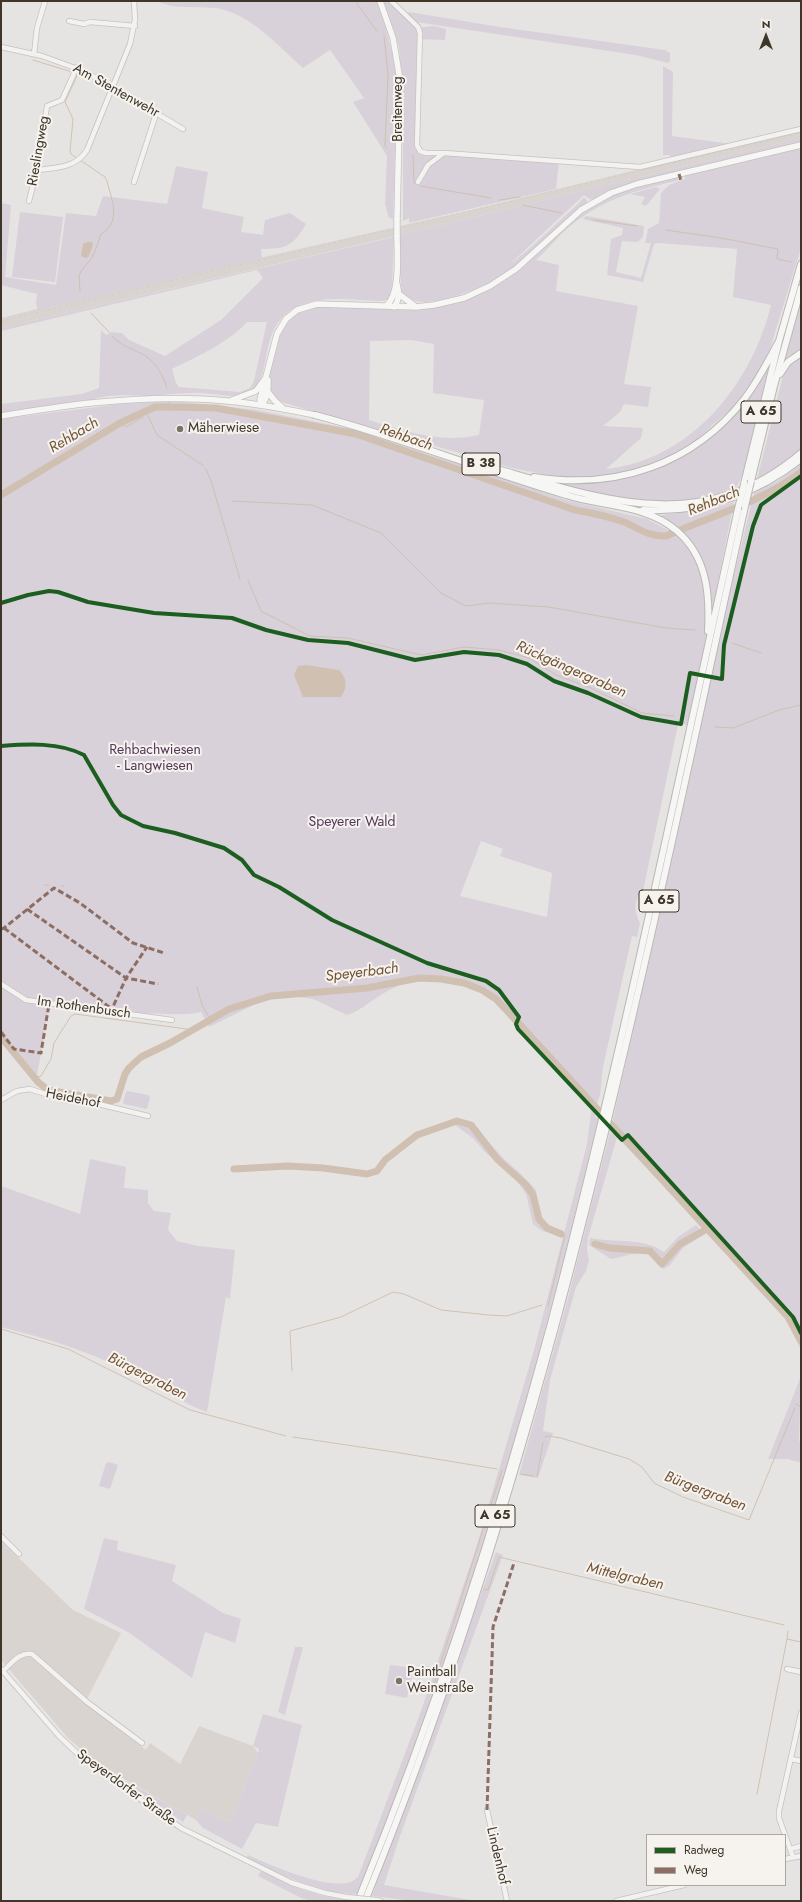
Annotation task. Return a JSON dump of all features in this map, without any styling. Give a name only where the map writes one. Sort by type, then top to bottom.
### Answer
[{"type":"highway","name":"A 65","points":[[358,1901],[419,1744],[483,1556],[550,1326],[602,1121],[738,509],[779,341],[801,264]]},
{"type":"highway","name":"A 65","points":[[365,1901],[421,1759],[487,1564],[556,1328],[610,1116],[745,506],[774,386],[801,288]]},
{"type":"highway","points":[[512,473],[556,480],[595,480],[633,473],[670,459],[707,436],[735,410],[757,380],[779,341]]},
{"type":"highway","points":[[774,386],[788,362],[801,353]]},
{"type":"highway","name":"B 38","points":[[315,415],[385,434],[425,448],[512,473]]},
{"type":"highway","points":[[425,448],[567,496],[649,514],[673,528],[698,558],[707,584],[709,605],[706,652]]},
{"type":"highway","points":[[512,473],[604,499],[636,504],[682,504],[716,498],[746,487],[775,472],[801,453]]},
{"type":"highway","points":[[629,509],[674,510],[723,502],[765,484],[801,459]]},
{"type":"main road","name":"Breitenweg","points":[[380,1],[393,38],[400,80],[396,282]]},
{"type":"main road","points":[[392,304],[416,307],[434,305],[464,298],[504,278],[528,260],[571,217],[612,193],[637,184],[801,145]]},
{"type":"main road","points":[[392,304],[396,282]]},
{"type":"main road","points":[[392,304],[398,302],[399,294],[396,282]]},
{"type":"main road","points":[[399,294],[416,307]]},
{"type":"main road","name":"B 38","points":[[262,405],[260,400],[268,375],[277,334],[283,323],[291,314],[302,307],[317,304],[386,306],[392,304]]},
{"type":"main road","name":"B 38","points":[[262,405],[265,402],[268,392],[268,375]]},
{"type":"main road","name":"B 38","points":[[229,401],[242,398],[256,391],[268,375]]},
{"type":"main road","points":[[268,392],[284,409]]},
{"type":"main road","name":"B 38","points":[[1,416],[76,405],[136,399],[198,399],[229,401],[262,405],[315,415]]},
{"type":"street","points":[[34,54],[38,28],[45,1]]},
{"type":"street","points":[[37,170],[69,165],[80,159],[87,150],[114,87],[130,44],[135,26],[134,1]]},
{"type":"street","points":[[391,1],[418,27],[420,33],[417,145],[420,150],[426,153],[640,167],[801,129]]},
{"type":"street","points":[[69,21],[84,24],[90,22],[135,26]]},
{"type":"street","name":"Am Stentenwehr","points":[[1,47],[34,54],[114,87],[156,114],[183,129]]},
{"type":"street","name":"Rieslingweg","points":[[29,201],[37,170],[47,106],[62,100],[75,71]]},
{"type":"street","points":[[134,182],[156,114]]},
{"type":"street","points":[[418,182],[428,165],[444,153]]},
{"type":"street","name":"Im Rothenbusch","points":[[1,984],[26,1000],[172,1020]]},
{"type":"street","name":"Heidehof","points":[[1,1100],[16,1091],[30,1089],[64,1100],[94,1103],[148,1116]]},
{"type":"street","points":[[1,1536],[19,1554]]},
{"type":"street","points":[[2,1670],[20,1655],[25,1653],[32,1654],[87,1702],[142,1743]]},
{"type":"street","points":[[788,1669],[801,1672]]},
{"type":"street","name":"Speyerdorfer Straße","points":[[2,1670],[59,1736],[81,1757],[190,1833],[292,1883],[314,1890],[346,1897],[381,1901]]},
{"type":"street","points":[[785,1834],[779,1811],[801,1713]]},
{"type":"street","points":[[791,1759],[801,1761]]},
{"type":"street","name":"Lindenhof","points":[[487,1810],[507,1901]]},
{"type":"street","points":[[786,1837],[793,1857]]},
{"type":"street","points":[[791,1849],[801,1846]]},
{"type":"street","points":[[786,1859],[801,1856]]},
{"type":"street","points":[[616,1901],[680,1886]]},
{"type":"shaded area","points":[[801,130],[801,138],[400,235],[1,328],[1,318],[61,303],[471,210]]},
{"type":"shaded area","points":[[92,242],[93,245],[88,257],[85,258],[81,256],[83,244]]},
{"type":"shaded area","points":[[306,665],[339,670],[346,683],[345,690],[341,697],[303,697],[294,675],[298,666]]},
{"type":"shaded area","points":[[1,1541],[73,1610],[121,1633],[85,1703],[146,1750],[150,1743],[180,1764],[199,1726],[253,1746],[258,1753],[230,1823],[200,1809],[196,1820],[98,1764],[68,1738],[1,1660]]},
{"type":"green space","points":[[158,1],[376,1],[382,12],[397,73],[393,219],[389,218],[385,204],[387,156],[353,102],[364,98],[330,50],[303,68],[255,26],[233,13],[214,8],[172,6]]},
{"type":"green space","points":[[383,1],[388,1],[417,28],[434,26],[446,29],[445,40],[417,39],[415,149],[424,154],[452,154],[559,161],[556,189],[409,223],[409,218],[403,221],[403,90],[399,47]]},
{"type":"green space","points":[[409,12],[500,27],[665,50],[670,53],[670,61],[668,63],[636,55],[416,22],[407,14]]},
{"type":"green space","points":[[663,66],[673,72],[672,136],[739,145],[670,162],[670,155],[663,155]]},
{"type":"green space","points":[[801,138],[801,143],[633,183],[591,200],[584,195],[508,266],[530,248],[583,198],[585,198],[588,203],[568,219],[530,255],[510,271],[489,283],[446,299],[432,302],[419,302],[409,299],[402,293],[400,273],[400,235]]},
{"type":"green space","points":[[801,148],[801,248],[770,349],[757,376],[732,408],[696,440],[667,457],[635,469],[603,476],[576,477],[548,475],[512,468],[288,404],[278,400],[272,394],[270,376],[276,345],[288,321],[298,313],[318,306],[415,309],[427,308],[481,291],[497,285],[521,269],[573,219],[596,203],[630,189],[677,176],[678,180],[676,181],[646,188],[620,197],[594,209],[569,227],[536,260],[559,265],[556,291],[638,306],[624,384],[651,387],[648,407],[624,404],[620,412],[603,426],[643,428],[641,438],[606,469],[637,463],[665,451],[691,434],[714,413],[733,389],[749,362],[762,334],[771,305],[733,297],[737,249],[658,243],[654,244],[643,282],[607,275],[611,239],[622,235],[623,228],[583,219],[586,216],[644,226],[643,237],[638,242],[622,241],[616,272],[641,278],[651,243],[645,243],[648,229],[659,223],[661,193],[669,185],[685,179],[684,175]],"holes":[[[411,340],[434,344],[433,393],[484,400],[479,435],[451,438],[437,437],[410,432],[369,420],[370,341]]]},
{"type":"green space","points":[[176,166],[208,172],[202,208],[244,217],[241,232],[263,235],[265,220],[290,213],[306,224],[293,242],[288,245],[277,248],[261,249],[262,258],[38,310],[36,303],[37,294],[1,285],[1,203],[11,205],[5,277],[56,285],[66,213],[96,216],[103,196],[167,204]]},
{"type":"green space","points":[[656,187],[660,189],[646,206],[641,204],[645,197],[630,194]]},
{"type":"green space","points":[[20,212],[63,217],[55,282],[12,277]]},
{"type":"green space","points":[[394,237],[392,286],[388,299],[383,301],[333,299],[314,301],[304,304],[288,313],[277,324],[271,337],[261,378],[256,388],[246,394],[230,396],[203,393],[183,393],[149,396],[106,396],[92,400],[1,414],[1,404],[82,394],[99,388],[101,330],[106,335],[111,332],[122,333],[129,340],[165,356],[221,320],[263,278],[257,270],[1,331],[1,328]],"holes":[[[247,322],[267,322],[254,381],[250,388],[240,392],[179,387],[176,383],[172,369],[221,343]]]},
{"type":"green space","points":[[801,300],[801,351],[789,358],[784,365]]},
{"type":"green space","points":[[801,356],[801,450],[757,479],[784,372],[790,363]]},
{"type":"green space","points":[[769,365],[744,472],[735,490],[701,498],[666,502],[648,502],[596,495],[546,480],[601,482],[686,453],[718,432],[731,419],[746,401]]},
{"type":"green space","points":[[176,401],[257,410],[357,430],[566,500],[647,519],[668,530],[670,529],[682,541],[696,559],[705,590],[710,590],[708,578],[699,558],[686,542],[661,518],[662,515],[714,508],[734,502],[716,591],[729,595],[754,493],[779,480],[801,464],[801,1350],[786,1319],[705,1229],[617,1137],[588,1238],[587,1249],[589,1260],[586,1271],[576,1287],[550,1380],[543,1431],[553,1433],[538,1478],[519,1475],[567,1302],[611,1128],[610,1132],[613,1134],[615,1123],[613,1119],[701,728],[665,720],[650,718],[649,721],[678,725],[643,891],[637,898],[636,902],[636,910],[640,923],[637,937],[632,936],[603,1067],[600,1095],[597,1105],[497,996],[471,983],[439,976],[420,977],[411,980],[389,990],[360,1009],[347,1015],[313,999],[276,994],[209,1027],[201,1012],[187,1014],[144,1014],[53,1003],[48,1012],[37,1076],[1,1031],[1,419],[121,404]],"holes":[[[481,841],[503,849],[500,856],[552,873],[547,917],[460,896]]]},
{"type":"green space","points":[[128,1091],[148,1095],[150,1098],[147,1109],[124,1104],[123,1102],[126,1092]]},
{"type":"green space","points":[[593,1102],[598,1107],[595,1116],[597,1118],[599,1116],[561,1269],[520,1421],[474,1572],[449,1647],[391,1808],[357,1894],[328,1891],[300,1882],[246,1858],[248,1855],[270,1865],[313,1880],[327,1883],[340,1884],[351,1882],[358,1877],[421,1711],[476,1548],[534,1350],[587,1144],[591,1113],[590,1107]]},
{"type":"green space","points":[[457,1119],[472,1124],[504,1159],[536,1190],[540,1216],[548,1225],[564,1231],[562,1236],[542,1231],[533,1224],[526,1194],[517,1181],[484,1151],[473,1138],[456,1126]]},
{"type":"green space","points":[[90,1159],[126,1167],[124,1188],[148,1190],[148,1203],[154,1211],[171,1213],[168,1230],[177,1241],[198,1246],[235,1250],[230,1299],[226,1297],[207,1412],[119,1367],[93,1356],[54,1342],[1,1327],[1,1186],[80,1214]]},
{"type":"green space","points":[[696,1225],[705,1234],[683,1248],[670,1265],[664,1269],[647,1254],[633,1254],[611,1259],[589,1245],[590,1238],[628,1241],[647,1244],[664,1252],[678,1237]]},
{"type":"green space","points":[[801,1376],[799,1441],[801,1441],[801,1463],[788,1459],[768,1459]]},
{"type":"green space","points":[[109,1462],[118,1465],[110,1489],[99,1486],[106,1463]]},
{"type":"green space","points":[[104,1538],[118,1541],[117,1550],[176,1565],[172,1581],[223,1613],[241,1619],[235,1643],[205,1632],[192,1678],[128,1632],[84,1609]]},
{"type":"green space","points":[[496,1552],[503,1555],[400,1836],[384,1885],[476,1901],[414,1901],[372,1896]]},
{"type":"green space","points":[[295,1647],[303,1647],[285,1715],[278,1712]]},
{"type":"green space","name":"Paintball Weinstraße","points":[[390,1665],[414,1668],[407,1698],[385,1694]]},
{"type":"green space","points":[[263,1714],[302,1725],[278,1827],[256,1823],[242,1849],[203,1828],[196,1820],[200,1809],[230,1823],[258,1753],[259,1749],[253,1746]]},
{"type":"green space","points":[[110,1772],[187,1815],[183,1822]]},
{"type":"green space","points":[[261,1871],[316,1894],[352,1901],[312,1901],[301,1898],[258,1876]]},
{"type":"waterway","points":[[355,1],[377,31]]},
{"type":"waterway","points":[[384,36],[388,75],[385,146],[387,148]]},
{"type":"waterway","points":[[33,60],[72,72]]},
{"type":"waterway","points":[[75,74],[77,76],[65,102],[73,119],[70,151],[71,154],[77,158]]},
{"type":"waterway","points":[[413,155],[414,183]]},
{"type":"waterway","points":[[80,160],[105,177],[114,214],[111,225],[101,234],[93,256],[79,275],[80,291]]},
{"type":"waterway","points":[[420,186],[491,198]]},
{"type":"waterway","points":[[499,200],[520,197]]},
{"type":"waterway","points":[[522,205],[562,213]]},
{"type":"waterway","points":[[593,220],[637,226]]},
{"type":"waterway","points":[[666,230],[721,238],[778,249],[777,259],[791,262]]},
{"type":"waterway","points":[[91,313],[109,332]]},
{"type":"waterway","points":[[112,336],[123,345],[151,360],[161,373],[167,388]]},
{"type":"waterway","name":"Rehbach","points":[[169,402],[169,407]]},
{"type":"waterway","name":"Rehbach","points":[[1,495],[120,423],[155,407],[216,408],[356,434],[575,510],[612,518],[649,534],[660,536],[666,536],[736,508],[770,492],[801,472]]},
{"type":"waterway","name":"Rückgängergraben","points":[[147,414],[157,435],[204,466]]},
{"type":"waterway","name":"Rückgängergraben","points":[[120,423],[126,427],[143,417]]},
{"type":"waterway","name":"Rückgängergraben","points":[[206,469],[211,481],[240,579]]},
{"type":"waterway","points":[[232,501],[312,505],[381,533],[441,593],[466,606],[489,603],[549,607],[666,628],[695,630]]},
{"type":"waterway","name":"Rückgängergraben","points":[[248,580],[261,611],[310,636],[348,638],[421,655],[464,647],[499,650],[529,658],[556,675],[591,688],[642,713],[674,716]]},
{"type":"waterway","points":[[732,643],[761,653]]},
{"type":"waterway","name":"Rückgängergraben","points":[[715,727],[733,728],[779,710],[801,705]]},
{"type":"waterway","points":[[44,885],[49,885]]},
{"type":"waterway","name":"Speyerbach","points":[[1,1037],[38,1082],[48,1090],[111,1101],[117,1099],[125,1074],[141,1057],[170,1043],[229,1009],[271,996],[367,988],[419,978],[441,979],[464,983],[482,990],[496,999],[788,1317],[801,1341]]},
{"type":"waterway","points":[[197,987],[202,1005],[210,1019]]},
{"type":"waterway","points":[[35,1078],[41,1076],[51,1059],[54,1043],[71,1016],[75,1014],[194,1030]]},
{"type":"waterway","points":[[234,1169],[288,1166],[323,1168],[367,1174],[377,1171],[385,1160],[417,1135],[457,1121],[471,1125],[498,1160],[526,1185],[533,1195],[539,1219],[547,1228],[561,1234]]},
{"type":"waterway","points":[[595,1244],[609,1248],[650,1251],[662,1264],[680,1244],[707,1229]]},
{"type":"waterway","points":[[548,1306],[565,1235]]},
{"type":"waterway","points":[[292,1371],[290,1331],[341,1317],[393,1292],[404,1294],[441,1310],[489,1315],[507,1316],[542,1305]]},
{"type":"waterway","name":"Bürgergraben","points":[[1,1329],[68,1349],[190,1410],[286,1436]]},
{"type":"waterway","name":"Bürgergraben","points":[[796,1404],[801,1407]]},
{"type":"waterway","name":"Bürgergraben","points":[[545,1437],[561,1438],[629,1459],[642,1467],[654,1483],[683,1497],[749,1520],[795,1408]]},
{"type":"waterway","name":"Bürgergraben","points":[[293,1437],[497,1469]]},
{"type":"waterway","name":"Bürgergraben","points":[[537,1477],[543,1442]]},
{"type":"waterway","points":[[434,1684],[502,1470]]},
{"type":"waterway","name":"Bürgergraben","points":[[521,1474],[533,1476]]},
{"type":"waterway","name":"Mittelgraben","points":[[484,1589],[488,1590],[499,1557],[784,1625]]},
{"type":"waterway","name":"Mittelgraben","points":[[788,1631],[787,1639],[801,1642]]},
{"type":"waterway","points":[[757,1794],[787,1639]]},
{"type":"waterway","points":[[427,1667],[434,1668]]},
{"type":"railway","points":[[1,321],[801,133]]},
{"type":"marked path","points":[[679,174],[681,181]]},
{"type":"marked path","points":[[1,929],[54,888],[80,903],[133,943],[164,953]]},
{"type":"marked path","points":[[27,909],[126,978],[158,984]]},
{"type":"marked path","points":[[4,928],[112,1009]]},
{"type":"marked path","points":[[98,1010],[112,1009],[126,978],[147,947]]},
{"type":"marked path","points":[[1,1032],[14,1049],[41,1053],[48,1010],[51,1004]]},
{"type":"marked path","points":[[487,1810],[493,1627],[514,1563]]},
{"type":"cycle path","points":[[1,603],[28,595],[49,591],[58,592],[88,602],[154,613],[232,618],[266,630],[308,640],[348,643],[415,660],[464,652],[499,655],[527,664],[554,681],[588,693],[641,717],[681,724],[690,673],[722,679],[724,645],[753,526],[761,505],[801,476]]},
{"type":"cycle path","points":[[1,746],[54,746],[84,755],[113,805],[121,815],[143,826],[175,833],[224,848],[242,860],[254,875],[279,887],[332,920],[427,963],[486,981],[499,990],[519,1017],[516,1024],[518,1029],[622,1140],[628,1135],[793,1317],[801,1333]]},
{"type":"place","name":"Mäherwiese","points":[[180,429]]},
{"type":"place","name":"Paintball Weinstraße","points":[[399,1681]]},
{"type":"park label","name":"Rehbachwiesen - Langwiesen","points":[[155,760]]},
{"type":"park label","name":"Speyerer Wald","points":[[352,823]]}]
